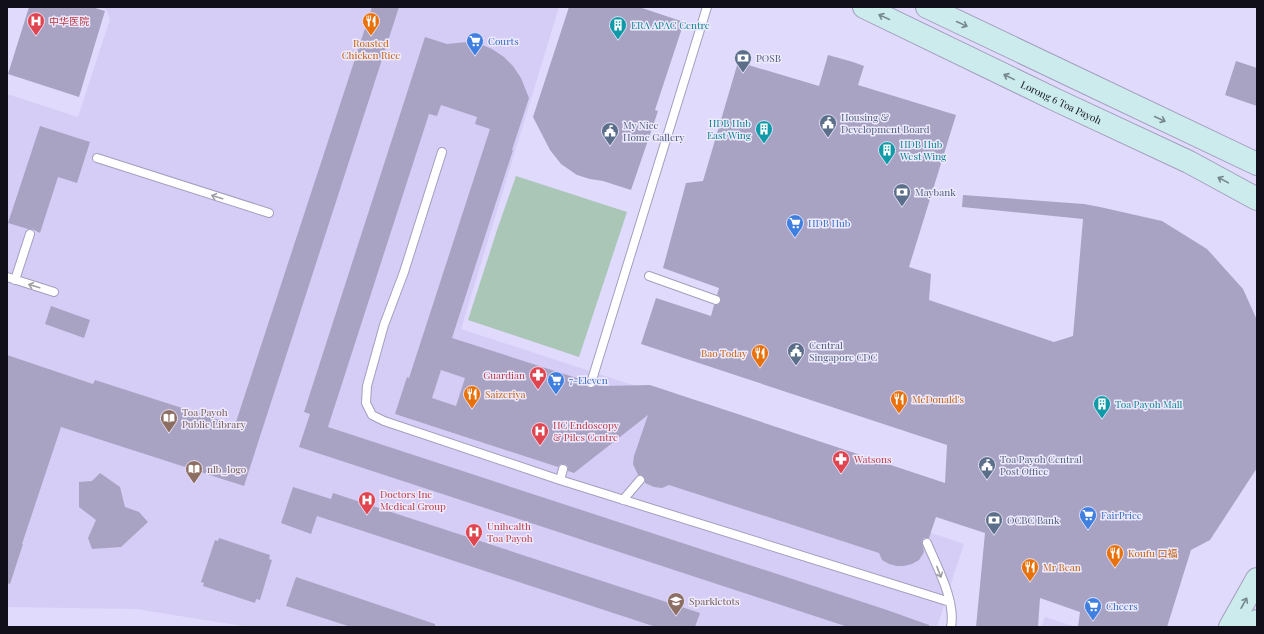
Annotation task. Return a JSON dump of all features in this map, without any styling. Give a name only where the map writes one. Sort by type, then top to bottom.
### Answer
[{"type":"main road","name":"Lorong 6 Toa Payoh","points":[[864,7],[1056,100],[1189,162],[1257,199]]},
{"type":"main road","points":[[927,7],[1257,164]]},
{"type":"main road","points":[[1230,627],[1257,579]]},
{"type":"main road","points":[[1253,627],[1257,621]]},
{"type":"lane","points":[[591,383],[708,7]]},
{"type":"lane","points":[[442,152],[404,272],[384,325],[367,386],[366,403],[372,415],[384,422],[560,480],[950,602]]},
{"type":"lane","points":[[97,158],[269,213]]},
{"type":"lane","points":[[30,234],[11,278],[54,292]]},
{"type":"lane","points":[[649,276],[716,300]]},
{"type":"lane","points":[[560,480],[563,469]]},
{"type":"lane","points":[[624,500],[640,480]]},
{"type":"lane","points":[[928,543],[950,602],[953,613],[951,627]]},
{"type":"shaded area","points":[[99,7],[559,7],[461,329],[941,486],[926,531],[964,544],[937,627],[249,627],[136,609],[7,607],[7,94],[78,117],[110,19],[106,9]]},
{"type":"shaded area","points":[[1045,617],[1076,627],[1041,627]]},
{"type":"green space","points":[[516,176],[627,212],[579,357],[468,320]]},
{"type":"building","points":[[29,7],[92,7],[105,11],[79,97],[8,74]]},
{"type":"building","points":[[372,7],[399,7],[244,486],[61,427],[10,584],[7,583],[7,355],[93,384],[95,380],[235,425]]},
{"type":"building","points":[[569,7],[639,7],[684,22],[655,110],[658,111],[631,190],[577,175],[561,164],[550,150],[533,117]]},
{"type":"building","points":[[425,37],[447,44],[467,42],[480,44],[492,49],[504,57],[513,66],[521,78],[529,98],[452,338],[586,381],[587,386],[590,388],[596,385],[650,385],[945,483],[947,445],[641,344],[656,298],[711,316],[714,305],[719,304],[721,301],[720,297],[717,295],[719,288],[663,268],[686,183],[703,181],[738,62],[819,86],[828,55],[864,66],[858,85],[956,115],[909,267],[931,274],[929,300],[1054,342],[1073,336],[1083,219],[962,207],[963,195],[1084,204],[1162,221],[1207,249],[1243,289],[1257,320],[1257,468],[1210,540],[1191,550],[1167,627],[1078,627],[1080,612],[1040,598],[1038,627],[976,627],[985,533],[936,517],[929,538],[924,538],[922,542],[924,551],[919,560],[912,564],[897,566],[882,560],[879,553],[669,485],[662,488],[654,487],[645,483],[645,479],[643,476],[638,475],[633,464],[634,456],[648,415],[574,473],[568,471],[568,467],[565,464],[561,464],[558,467],[395,414],[407,377],[409,378],[490,129],[475,124],[477,117],[441,105],[437,116],[429,114],[328,427],[887,610],[929,625],[929,627],[848,627],[299,447],[310,414],[304,412]],"holes":[[[441,370],[465,378],[456,406],[432,398]]]},
{"type":"building","points":[[1236,61],[1257,68],[1257,106],[1225,95]]},
{"type":"building","points":[[40,126],[90,142],[77,183],[58,177],[40,233],[32,229],[8,223]]},
{"type":"building","points":[[51,306],[90,320],[84,338],[45,324]]},
{"type":"building","points":[[100,473],[120,487],[125,507],[139,512],[148,522],[121,547],[92,549],[88,538],[96,520],[79,507],[79,482],[92,481]]},
{"type":"building","points":[[293,487],[331,499],[333,493],[700,613],[695,627],[656,627],[317,516],[311,534],[281,523]]},
{"type":"building","points":[[219,538],[270,555],[269,559],[272,560],[260,600],[256,599],[255,603],[203,586],[204,583],[201,582],[215,540],[218,541]]},
{"type":"building","points":[[296,577],[435,624],[435,627],[351,627],[286,606]]},
{"type":"place","name":"中华医院","points":[[36,36]]},
{"type":"place","name":"Roasted Chicken Rice","points":[[371,36]]},
{"type":"place","name":"ERA APAC Centre","points":[[618,40]]},
{"type":"place","name":"Courts","points":[[475,56]]},
{"type":"place","name":"POSB","points":[[743,73]]},
{"type":"place","name":"Housing & Development Board","points":[[828,138]]},
{"type":"place","name":"HDB Hub East Wing","points":[[764,144]]},
{"type":"place","name":"My Nice Home Gallery","points":[[610,146]]},
{"type":"place","name":"HDB Hub West Wing","points":[[887,165]]},
{"type":"place","name":"Maybank","points":[[902,207]]},
{"type":"place","name":"HDB Hub","points":[[795,238]]},
{"type":"place","name":"Central Singapore CDC","points":[[796,366]]},
{"type":"place","name":"Bao Today","points":[[760,368]]},
{"type":"place","name":"Guardian","points":[[538,390]]},
{"type":"place","name":"7-Eleven","points":[[556,395]]},
{"type":"place","name":"Saizeriya","points":[[472,409]]},
{"type":"place","name":"McDonald's","points":[[899,414]]},
{"type":"place","name":"Toa Payoh Mall","points":[[1102,419]]},
{"type":"place","name":"Toa Payoh Public Library","points":[[169,433]]},
{"type":"place","name":"HC Endoscopy & Piles Centre","points":[[540,446]]},
{"type":"place","name":"Watsons","points":[[841,474]]},
{"type":"place","name":"Toa Payoh Central Post Office","points":[[987,480]]},
{"type":"place","name":"nlb_logo","points":[[194,484]]},
{"type":"place","name":"Doctors Inc Medical Group","points":[[367,515]]},
{"type":"place","name":"FairPrice","points":[[1088,530]]},
{"type":"place","name":"OCBC Bank","points":[[994,535]]},
{"type":"place","name":"Unihealth Toa Payoh","points":[[474,547]]},
{"type":"place","name":"Koufu 口福","points":[[1115,568]]},
{"type":"place","name":"Mr Bean","points":[[1030,582]]},
{"type":"place","name":"Sparkletots","points":[[676,616]]},
{"type":"place","name":"Cheers","points":[[1093,621]]}]
